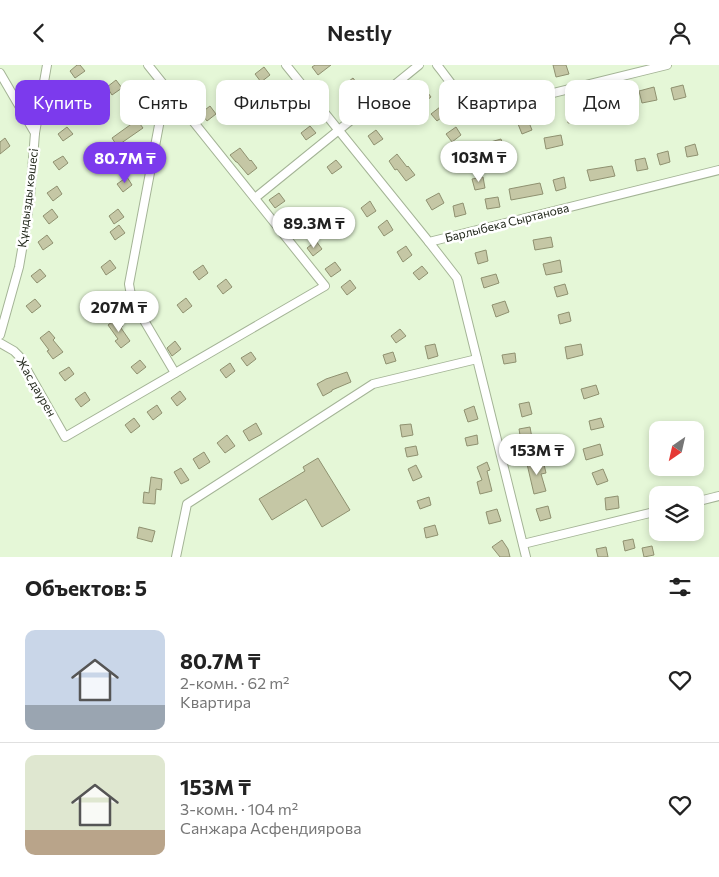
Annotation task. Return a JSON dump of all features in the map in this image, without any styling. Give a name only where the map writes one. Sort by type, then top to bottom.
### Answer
[{"type":"street","points":[[35,133],[47,65]]},
{"type":"street","points":[[148,65],[160,80]]},
{"type":"street","name":"Барлыбека Сыртанова","points":[[286,65],[429,242],[719,170]]},
{"type":"street","points":[[255,198],[420,65]]},
{"type":"street","points":[[437,65],[473,106],[480,109],[488,109],[666,65]]},
{"type":"street","name":"Құндызды көшесі","points":[[0,73],[35,133],[30,197],[19,267],[0,330]]},
{"type":"street","points":[[159,125],[129,284],[135,305],[175,373],[325,286],[196,125]]},
{"type":"street","points":[[429,242],[457,278],[526,557]]},
{"type":"street","name":"Жас даурен","points":[[0,343],[19,356],[65,437],[175,373]]},
{"type":"street","points":[[176,557],[187,504],[373,384],[477,359]]},
{"type":"street","points":[[704,500],[719,496]]},
{"type":"street","points":[[523,544],[649,513]]},
{"type":"building","points":[[77,65],[80,65],[85,71],[75,78],[70,71]]},
{"type":"building","points":[[315,65],[331,65],[318,75],[312,67]]},
{"type":"building","points":[[553,65],[566,65],[569,74],[556,77]]},
{"type":"building","points":[[264,67],[270,75],[264,80],[260,80],[255,74]]},
{"type":"building","points":[[116,80],[120,85],[120,89],[112,95],[110,85]]},
{"type":"building","points":[[683,85],[686,97],[674,100],[671,88]]},
{"type":"building","points":[[654,87],[657,100],[642,103],[639,91]]},
{"type":"building","points":[[210,106],[216,114],[207,121],[206,120],[206,109]]},
{"type":"building","points":[[439,108],[439,119],[437,121],[431,114]]},
{"type":"building","points":[[130,125],[141,125],[143,128],[117,146],[112,138]]},
{"type":"building","points":[[518,125],[530,125],[532,130],[522,134]]},
{"type":"building","points":[[310,126],[316,133],[306,140],[301,133]]},
{"type":"building","points":[[67,127],[73,134],[63,141],[58,134]]},
{"type":"building","points":[[456,127],[461,135],[452,142],[446,134]]},
{"type":"building","points":[[376,130],[383,139],[374,145],[368,136]]},
{"type":"building","points":[[561,135],[563,145],[546,149],[544,138]]},
{"type":"building","points":[[5,138],[10,146],[0,154],[0,142]]},
{"type":"building","points":[[501,139],[505,152],[492,157],[487,143]]},
{"type":"building","points":[[695,144],[698,155],[687,157],[685,147]]},
{"type":"building","points":[[240,148],[257,168],[248,175],[230,155]]},
{"type":"building","points":[[668,151],[670,162],[660,165],[657,154]]},
{"type":"building","points":[[397,154],[415,175],[406,181],[389,161]]},
{"type":"building","points":[[63,156],[68,163],[59,170],[53,162]]},
{"type":"building","points":[[645,158],[648,169],[637,171],[635,160]]},
{"type":"building","points":[[336,160],[342,167],[332,174],[327,167]]},
{"type":"building","points":[[612,166],[615,176],[590,181],[587,170]]},
{"type":"building","points":[[127,177],[132,185],[123,192],[117,184]]},
{"type":"building","points":[[483,177],[485,188],[475,190],[472,179]]},
{"type":"building","points":[[564,177],[566,188],[556,191],[553,180]]},
{"type":"building","points":[[540,183],[543,194],[511,200],[509,189]]},
{"type":"building","points":[[57,186],[62,194],[53,201],[47,193]]},
{"type":"building","points":[[279,193],[285,201],[275,208],[269,200]]},
{"type":"building","points":[[439,193],[444,203],[432,210],[426,200]]},
{"type":"building","points":[[498,197],[500,207],[487,209],[485,199]]},
{"type":"building","points":[[370,201],[376,211],[367,217],[361,208]]},
{"type":"building","points":[[463,203],[466,214],[455,217],[453,206]]},
{"type":"building","points":[[52,209],[58,217],[49,224],[43,216]]},
{"type":"building","points":[[118,209],[124,217],[114,224],[109,216]]},
{"type":"building","points":[[297,219],[303,226],[294,233],[288,226]]},
{"type":"building","points":[[387,220],[393,230],[384,236],[378,227]]},
{"type":"building","points":[[119,225],[125,233],[115,240],[110,232]]},
{"type":"building","points":[[47,235],[53,243],[43,250],[38,242]]},
{"type":"building","points":[[551,237],[553,247],[535,250],[533,240]]},
{"type":"building","points":[[316,241],[322,249],[313,256],[307,248]]},
{"type":"building","points":[[406,246],[412,255],[403,262],[397,252]]},
{"type":"building","points":[[486,250],[488,261],[478,264],[475,253]]},
{"type":"building","points":[[110,260],[116,268],[106,275],[101,267]]},
{"type":"building","points":[[560,260],[562,272],[546,275],[543,264]]},
{"type":"building","points":[[335,262],[341,270],[331,277],[325,269]]},
{"type":"building","points":[[203,265],[208,273],[199,280],[193,272]]},
{"type":"building","points":[[422,266],[428,273],[419,280],[413,273]]},
{"type":"building","points":[[40,269],[46,276],[37,283],[31,276]]},
{"type":"building","points":[[496,274],[499,283],[484,288],[481,278]]},
{"type":"building","points":[[226,279],[232,287],[223,294],[217,286]]},
{"type":"building","points":[[350,280],[356,288],[347,295],[341,287]]},
{"type":"building","points":[[565,284],[568,294],[557,297],[554,287]]},
{"type":"building","points":[[186,298],[192,306],[183,313],[177,305]]},
{"type":"building","points":[[35,299],[41,306],[32,313],[26,306]]},
{"type":"building","points":[[505,301],[509,312],[496,317],[492,305]]},
{"type":"building","points":[[95,304],[101,312],[91,319],[85,311]]},
{"type":"building","points":[[569,312],[571,321],[560,324],[558,315]]},
{"type":"building","points":[[117,318],[130,341],[121,348],[115,341],[118,339],[108,325]]},
{"type":"building","points":[[400,329],[406,336],[396,343],[391,336]]},
{"type":"building","points":[[49,331],[55,338],[53,340],[63,352],[53,359],[40,338]]},
{"type":"building","points":[[175,341],[181,349],[172,356],[167,348]]},
{"type":"building","points":[[435,344],[438,356],[428,359],[425,346]]},
{"type":"building","points":[[581,344],[583,355],[567,359],[565,347]]},
{"type":"building","points":[[251,352],[256,359],[247,366],[241,358]]},
{"type":"building","points":[[393,352],[396,361],[386,364],[383,355]]},
{"type":"building","points":[[515,353],[516,362],[504,364],[502,355]]},
{"type":"building","points":[[140,360],[146,367],[137,374],[131,367]]},
{"type":"building","points":[[230,363],[235,371],[226,378],[220,370]]},
{"type":"building","points":[[69,367],[74,374],[65,381],[59,373]]},
{"type":"building","points":[[347,372],[351,382],[323,396],[317,384]]},
{"type":"building","points":[[596,385],[599,394],[584,399],[581,389]]},
{"type":"building","points":[[180,391],[186,399],[177,406],[171,398]]},
{"type":"building","points":[[85,392],[90,400],[81,407],[75,399]]},
{"type":"building","points":[[529,402],[532,414],[522,417],[519,404]]},
{"type":"building","points":[[157,405],[162,413],[153,420],[147,412]]},
{"type":"building","points":[[474,406],[478,419],[468,422],[464,410]]},
{"type":"building","points":[[134,418],[140,426],[131,433],[125,425]]},
{"type":"building","points":[[601,418],[604,427],[591,430],[589,421]]},
{"type":"building","points":[[256,423],[262,434],[249,441],[243,431]]},
{"type":"building","points":[[411,424],[413,435],[402,437],[400,425]]},
{"type":"building","points":[[530,427],[532,438],[521,441],[519,429]]},
{"type":"building","points":[[227,435],[235,446],[225,453],[217,443]]},
{"type":"building","points":[[477,435],[478,444],[467,446],[465,438]]},
{"type":"building","points":[[600,444],[603,455],[586,460],[583,449]]},
{"type":"building","points":[[416,446],[418,455],[407,457],[405,448]]},
{"type":"building","points":[[204,452],[210,462],[199,469],[193,459]]},
{"type":"building","points":[[318,458],[350,510],[322,527],[306,499],[272,520],[259,499],[305,471],[303,467]]},
{"type":"building","points":[[543,460],[546,473],[541,474],[546,491],[534,494],[527,464]]},
{"type":"building","points":[[487,462],[490,470],[487,471],[492,491],[480,494],[477,482],[482,480],[477,467]]},
{"type":"building","points":[[416,465],[422,477],[413,481],[408,469]]},
{"type":"building","points":[[181,468],[189,480],[181,484],[174,472]]},
{"type":"building","points":[[603,469],[608,481],[597,485],[592,473]]},
{"type":"building","points":[[151,477],[162,479],[161,490],[156,489],[155,504],[143,503],[144,492],[149,493]]},
{"type":"building","points":[[618,496],[619,508],[606,510],[605,498]]},
{"type":"building","points":[[429,497],[431,505],[420,509],[417,501]]},
{"type":"building","points":[[548,506],[551,518],[540,521],[536,509]]},
{"type":"building","points":[[497,509],[501,521],[489,524],[486,512]]},
{"type":"building","points":[[435,525],[438,535],[426,538],[424,528]]},
{"type":"building","points":[[139,527],[155,531],[152,542],[137,538]]},
{"type":"building","points":[[633,539],[635,548],[625,551],[623,541]]},
{"type":"building","points":[[502,540],[508,549],[510,557],[500,557],[492,547]]},
{"type":"building","points":[[652,546],[654,555],[644,557],[642,548]]},
{"type":"building","points":[[606,547],[608,557],[598,557],[596,549]]}]
